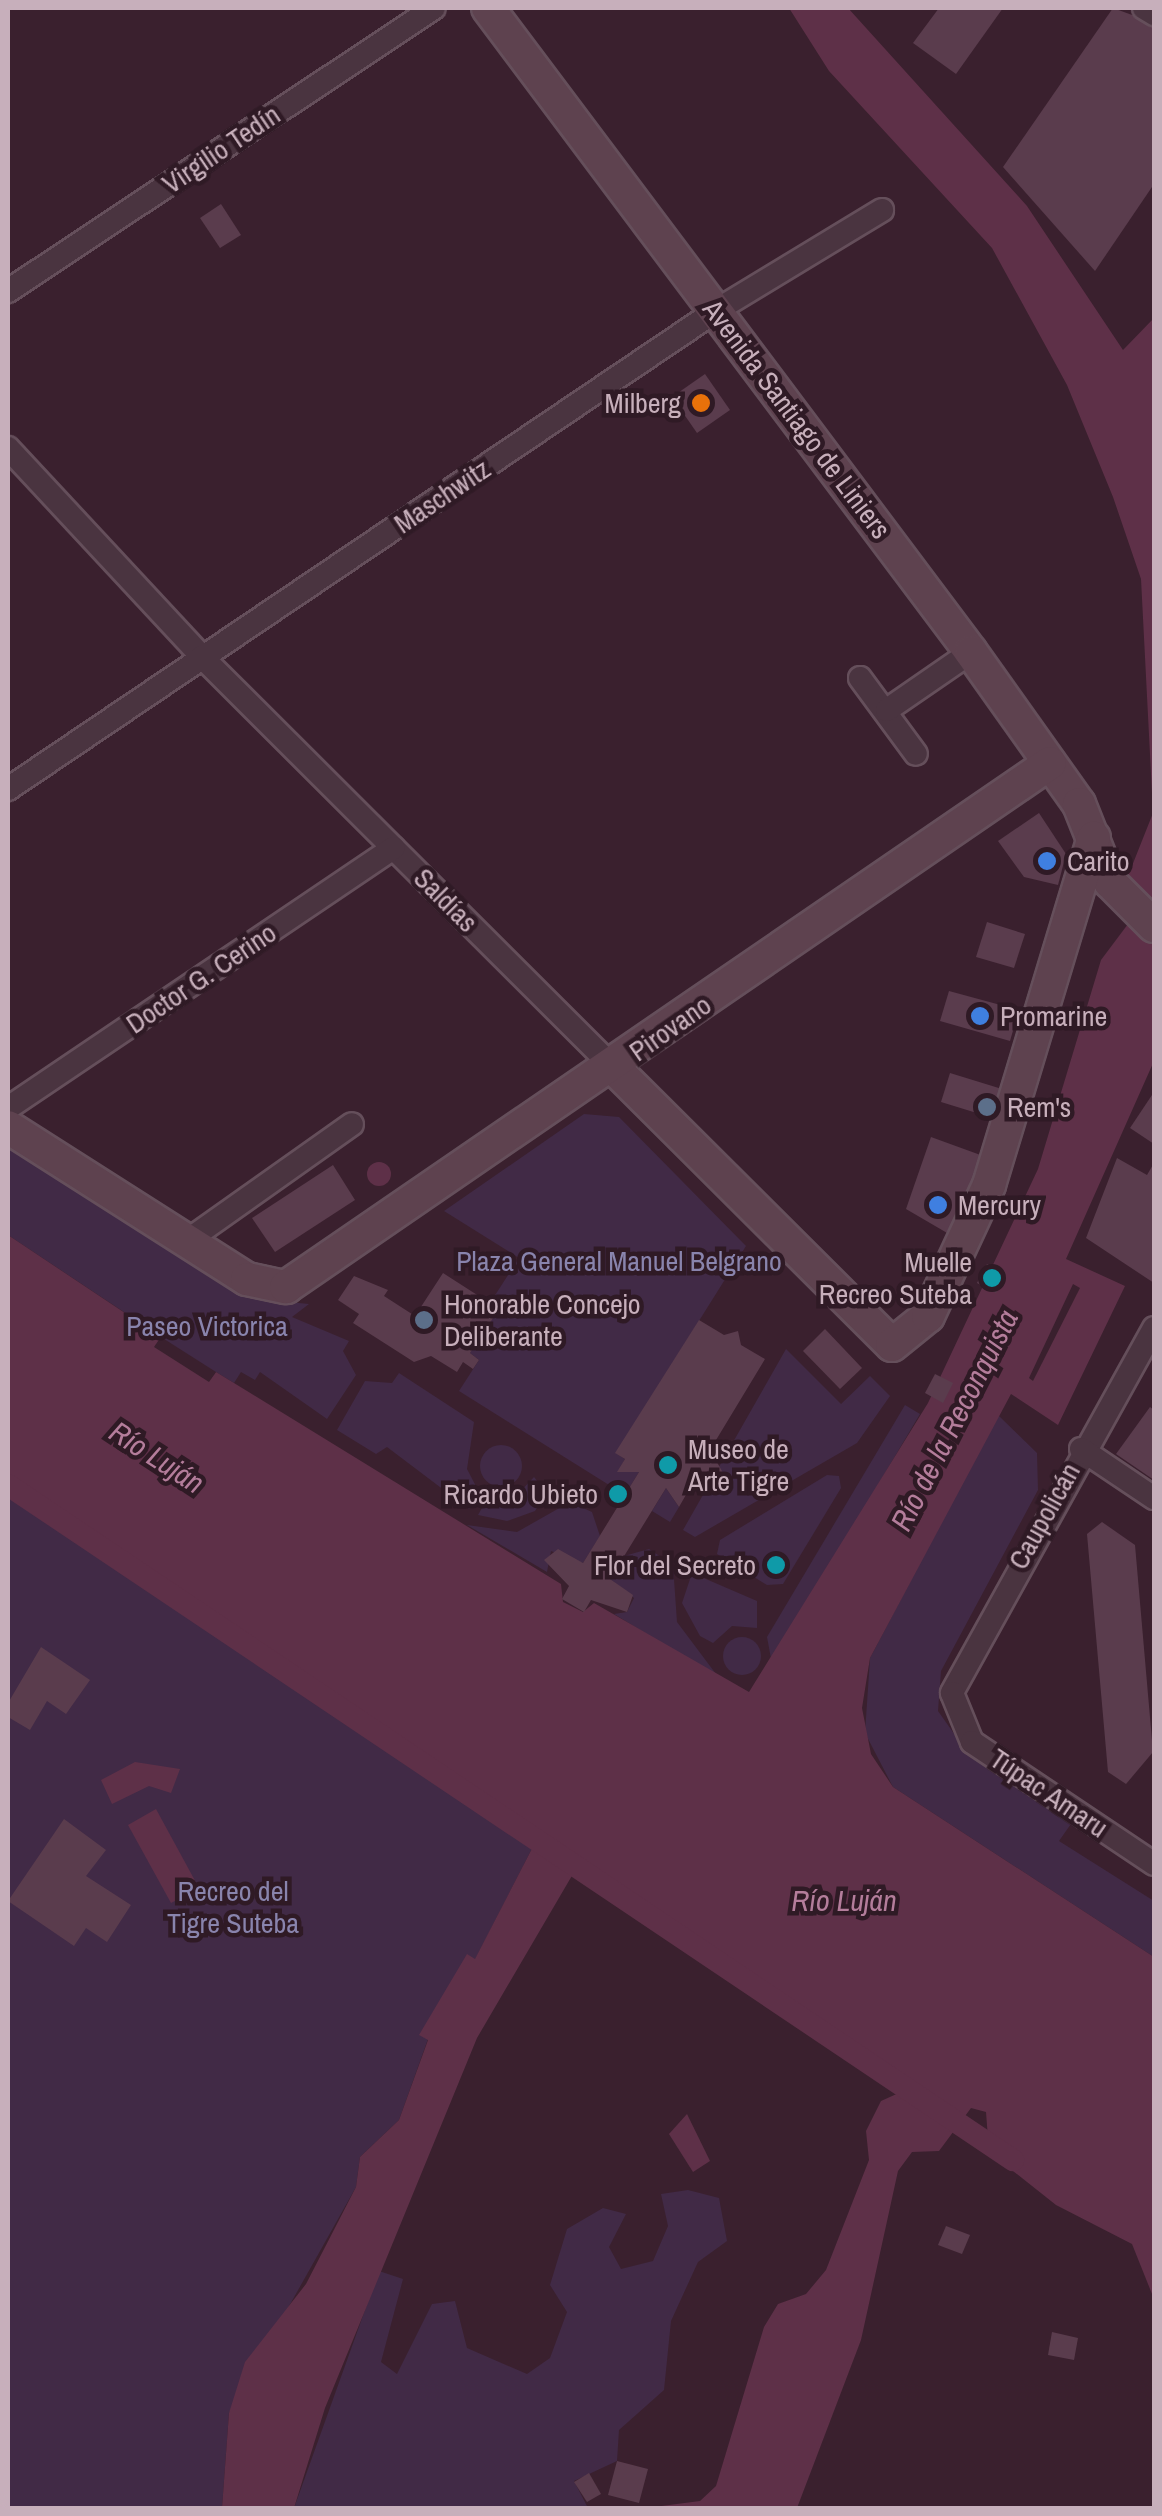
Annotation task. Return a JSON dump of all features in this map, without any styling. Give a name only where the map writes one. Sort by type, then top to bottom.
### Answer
[{"type":"street","name":"Virgilio Tedín","points":[[8,291],[434,8]]},
{"type":"street","name":"Avenida Santiago de Liniers","points":[[488,8],[717,310],[1050,763],[1143,917]]},
{"type":"street","points":[[1144,8],[1154,14]]},
{"type":"street","name":"Maschwitz","points":[[8,789],[717,310],[882,210]]},
{"type":"street","name":"Saldías","points":[[8,448],[202,658],[892,1345],[928,1316],[989,1185],[1064,942]]},
{"type":"street","points":[[887,710],[970,652]]},
{"type":"street","points":[[860,678],[916,754]]},
{"type":"street","name":"Pirovano","points":[[188,1241],[246,1280],[286,1286],[614,1068],[1050,763]]},
{"type":"street","points":[[1064,942],[1094,838]]},
{"type":"street","name":"Doctor G. Cerino","points":[[8,1108],[394,848]]},
{"type":"street","points":[[1064,942],[1094,916],[1143,917]]},
{"type":"street","points":[[8,1127],[188,1241],[352,1124]]},
{"type":"street","name":"Caupolicán","points":[[953,1712],[954,1678],[1154,1328]]},
{"type":"street","points":[[1082,1449],[1154,1498]]},
{"type":"street","name":"Túpac Amaru","points":[[953,1712],[972,1742],[1154,1864]]},
{"type":"green space","name":"Plaza General Manuel Belgrano","points":[[584,1114],[619,1117],[746,1246],[616,1453],[625,1459],[618,1472],[639,1472],[625,1495],[459,1391],[479,1360],[470,1353],[490,1303],[519,1258],[444,1211]]},
{"type":"green space","name":"Paseo Victorica","points":[[8,1141],[248,1298],[309,1304],[292,1317],[349,1341],[343,1351],[356,1375],[327,1419],[260,1372],[255,1380],[241,1372],[234,1383],[216,1372],[209,1382],[154,1347],[160,1336],[8,1235]]},
{"type":"green space","points":[[786,1349],[841,1404],[870,1376],[890,1396],[857,1443],[695,1537],[683,1530]]},
{"type":"green space","points":[[399,1373],[474,1422],[467,1469],[479,1492],[469,1509],[387,1447],[376,1454],[337,1430],[365,1381],[392,1383]]},
{"type":"green space","points":[[905,1405],[920,1414],[772,1664],[767,1637]]},
{"type":"green space","points":[[998,1415],[1037,1453],[1038,1490],[941,1671],[938,1711],[967,1752],[1073,1821],[1059,1841],[1154,1901],[1154,1957],[893,1787],[865,1733],[870,1658]]},
{"type":"green space","points":[[501,1445],[516,1451],[522,1466],[516,1481],[501,1487],[486,1481],[480,1466],[486,1451]]},
{"type":"green space","points":[[827,1475],[839,1476],[841,1488],[783,1584],[767,1585],[717,1554],[720,1540]]},
{"type":"green space","points":[[534,1477],[547,1493],[535,1511],[507,1521],[478,1515],[488,1497],[514,1498]]},
{"type":"green space","name":"Recreo del Tigre Suteba","points":[[8,1482],[539,1835],[475,1960],[468,1955],[420,2035],[428,2039],[399,2120],[360,2157],[356,2187],[229,2413],[222,2508],[8,2508]]},
{"type":"green space","points":[[666,1488],[679,1507],[670,1522],[652,1511]]},
{"type":"green space","points":[[570,1502],[592,1512],[600,1536],[583,1563],[551,1551],[547,1572],[467,1525],[517,1532]]},
{"type":"green space","points":[[649,1549],[673,1565],[677,1622],[719,1678],[614,1614],[627,1612],[634,1598],[610,1579],[624,1556]]},
{"type":"green space","points":[[692,1573],[757,1601],[757,1628],[732,1626],[713,1643],[700,1636],[682,1603]]},
{"type":"green space","points":[[742,1637],[755,1643],[761,1656],[755,1669],[742,1675],[729,1669],[723,1656],[729,1643]]},
{"type":"green space","points":[[688,2190],[719,2198],[727,2241],[698,2262],[671,2321],[664,2390],[619,2430],[617,2461],[574,2481],[588,2508],[294,2508],[379,2271],[403,2279],[381,2362],[397,2374],[432,2304],[455,2301],[467,2348],[527,2374],[550,2358],[567,2312],[550,2285],[567,2229],[603,2208],[626,2214],[609,2247],[621,2269],[653,2261],[668,2226],[661,2194]]},
{"type":"water","name":"Río Luján","points":[[789,8],[848,8],[1027,206],[1123,350],[1154,318],[1154,1061],[1066,1259],[1125,1286],[1058,1425],[1011,1394],[870,1658],[862,1708],[871,1754],[893,1787],[1154,1957],[1154,2299],[1132,2244],[1056,2205],[989,2152],[986,2112],[971,2108],[939,2151],[912,2152],[898,2171],[861,2340],[797,2508],[646,2508],[700,2501],[716,2486],[764,2327],[778,2304],[806,2294],[826,2270],[869,2160],[866,2131],[881,2101],[901,2092],[893,2067],[829,2025],[819,2035],[722,1962],[707,1965],[674,1924],[580,1862],[477,2038],[325,2408],[294,2508],[222,2508],[229,2413],[245,2362],[306,2284],[356,2187],[360,2157],[399,2120],[428,2040],[419,2035],[467,1954],[475,1959],[539,1835],[8,1482],[8,1235],[161,1337],[155,1346],[209,1381],[216,1372],[561,1584],[563,1602],[583,1612],[594,1603],[749,1692],[928,1403],[1038,1169],[1101,960],[1128,924],[1138,888],[1128,876],[1153,813],[1141,579],[1113,497],[1067,385],[992,248],[829,71]]},
{"type":"water","points":[[379,1162],[388,1165],[388,1183],[379,1186],[370,1183],[367,1174],[370,1165]]},
{"type":"water","points":[[135,1762],[180,1769],[171,1793],[149,1786],[112,1804],[101,1780]]},
{"type":"water","points":[[156,1809],[199,1888],[171,1903],[128,1825]]},
{"type":"water","points":[[687,2114],[710,2161],[693,2172],[669,2134]]},
{"type":"pier","points":[[1073,1284],[1080,1288],[1033,1381],[1029,1378]]},
{"type":"pier","points":[[161,1337],[216,1372],[209,1382],[154,1347]]},
{"type":"building","points":[[939,8],[1003,8],[956,74],[913,43]]},
{"type":"building","points":[[1113,8],[1154,23],[1154,184],[1095,271],[1003,167]]},
{"type":"building","points":[[221,204],[241,235],[220,248],[200,218]]},
{"type":"building","name":"Milberg","points":[[705,374],[730,410],[697,433],[672,397]]},
{"type":"building","points":[[1039,813],[1066,854],[1058,885],[1024,877],[998,841]]},
{"type":"building","points":[[987,922],[1025,934],[1014,968],[976,957]]},
{"type":"building","name":"Promarine","points":[[949,991],[1019,1010],[1010,1041],[940,1021]]},
{"type":"building","points":[[950,1073],[1002,1089],[993,1118],[941,1102]]},
{"type":"building","points":[[1154,1092],[1154,1144],[1130,1128]]},
{"type":"building","points":[[931,1137],[986,1157],[954,1237],[906,1209]]},
{"type":"building","points":[[1117,1158],[1147,1175],[1154,1163],[1154,1283],[1086,1238]]},
{"type":"building","points":[[333,1165],[355,1200],[275,1252],[252,1218]]},
{"type":"building","name":"Muelle Recreo Suteba","points":[[987,1264],[1006,1273],[996,1293],[977,1283]]},
{"type":"building","name":"Honorable Concejo Deliberante","points":[[443,1273],[499,1309],[470,1353],[479,1360],[473,1369],[463,1362],[457,1372],[431,1356],[414,1362],[353,1323],[359,1314],[338,1300],[354,1276],[388,1290],[384,1296],[415,1316]]},
{"type":"building","name":"Museo de Arte Tigre","points":[[699,1320],[724,1335],[738,1331],[741,1345],[765,1359],[710,1450],[722,1471],[711,1489],[691,1486],[679,1507],[666,1488],[610,1579],[633,1595],[627,1612],[591,1600],[584,1612],[562,1599],[569,1586],[544,1560],[558,1549],[583,1563],[639,1472],[617,1472],[625,1459],[615,1453]]},
{"type":"building","points":[[825,1329],[862,1368],[840,1389],[803,1351]]},
{"type":"building","points":[[935,1374],[953,1383],[943,1403],[925,1393]]},
{"type":"building","points":[[1150,1407],[1154,1410],[1154,1480],[1116,1454]]},
{"type":"building","points":[[1102,1522],[1135,1545],[1153,1752],[1126,1784],[1108,1772],[1087,1534]]},
{"type":"building","points":[[41,1647],[90,1680],[66,1714],[47,1701],[30,1730],[8,1717],[8,1703]]},
{"type":"building","points":[[64,1819],[106,1850],[86,1876],[131,1905],[107,1942],[86,1928],[74,1946],[8,1901]]},
{"type":"building","points":[[946,2226],[970,2235],[962,2254],[938,2245]]},
{"type":"building","points":[[1052,2332],[1078,2338],[1074,2360],[1048,2355]]},
{"type":"building","points":[[617,2461],[648,2469],[639,2503],[608,2495]]},
{"type":"building","points":[[589,2473],[601,2494],[587,2502],[574,2482]]},
{"type":"waterway","points":[[8,1485],[1013,2160]]},
{"type":"place","name":"Milberg","points":[[701,403]]},
{"type":"place","name":"Carito","points":[[1047,861]]},
{"type":"place","name":"Promarine","points":[[980,1016]]},
{"type":"place","name":"Rem's","points":[[987,1107]]},
{"type":"place","name":"Mercury","points":[[938,1205]]},
{"type":"place","name":"Muelle Recreo Suteba","points":[[992,1278]]},
{"type":"place","name":"Honorable Concejo Deliberante","points":[[424,1320]]},
{"type":"place","name":"Museo de Arte Tigre","points":[[668,1465]]},
{"type":"place","name":"Ricardo Ubieto","points":[[618,1494]]},
{"type":"place","name":"Flor del Secreto","points":[[776,1565]]},
{"type":"water label","name":"Río de la Reconquista","points":[[954,1420]]}]
